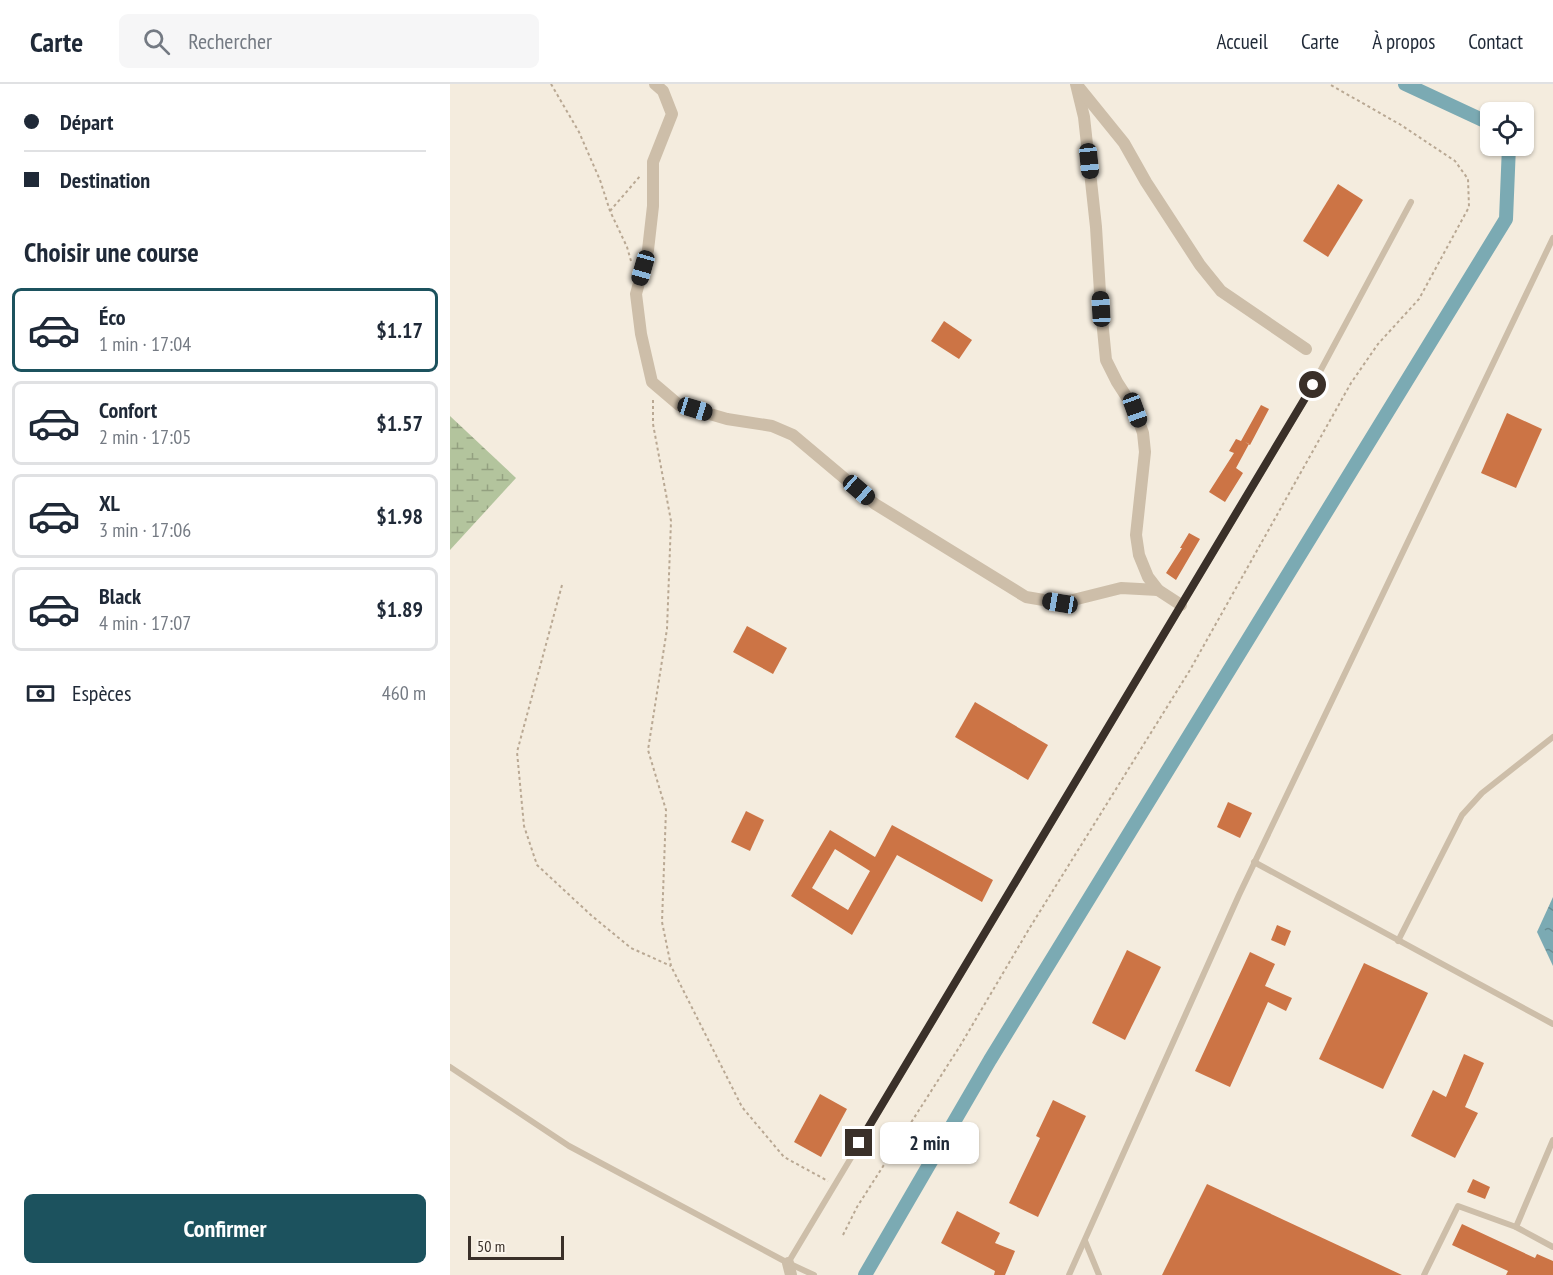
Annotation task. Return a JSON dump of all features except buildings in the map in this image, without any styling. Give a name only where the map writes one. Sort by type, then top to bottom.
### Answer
[{"type":"street","points":[[655,84],[663,91],[672,114],[653,162],[653,206],[648,250],[636,294],[641,334],[652,382],[679,405],[727,419],[772,426],[793,435],[875,504],[1026,597],[1060,603],[1121,588],[1158,590]]},
{"type":"street","points":[[1076,84],[1124,143],[1200,265],[1221,291],[1306,349]]},
{"type":"street","points":[[1076,84],[1084,117],[1096,227],[1106,360],[1135,410],[1143,433],[1145,452],[1136,535],[1139,555],[1148,576],[1158,590],[1181,605]]},
{"type":"lane","points":[[789,1269],[834,1185],[1302,405],[1411,202]]},
{"type":"lane","points":[[1069,1275],[1254,862],[1553,238]]},
{"type":"lane","points":[[1398,941],[1462,814],[1482,793],[1553,737]]},
{"type":"lane","points":[[1254,862],[1553,1024]]},
{"type":"lane","points":[[450,1067],[569,1146],[789,1269],[814,1275]]},
{"type":"lane","points":[[1516,1227],[1553,1140]]},
{"type":"lane","points":[[1424,1275],[1458,1206],[1516,1227],[1553,1247]]},
{"type":"lane","points":[[1085,1240],[1099,1275]]},
{"type":"path","points":[[551,84],[579,132],[600,180],[610,211],[627,247],[633,267]]},
{"type":"path","points":[[843,1235],[857,1207],[960,1046],[1029,929],[1190,670],[1351,383],[1378,344],[1419,299],[1468,207],[1468,179],[1455,162],[1401,125],[1329,84]]},
{"type":"path","points":[[610,211],[653,162]]},
{"type":"path","points":[[652,382],[653,424],[671,521],[667,629],[648,750],[666,810],[662,922],[671,966],[742,1107],[783,1158],[834,1185]]},
{"type":"path","points":[[562,585],[516,752],[524,826],[537,865],[592,916],[631,948],[671,966]]},
{"type":"green space","points":[[450,416],[516,478],[450,550]]},
{"type":"water","points":[[1553,897],[1553,966],[1537,932]]},
{"type":"waterway","points":[[1405,84],[1480,119]]},
{"type":"waterway","points":[[865,1275],[990,1060],[1506,219],[1509,156]]},
{"type":"route","points":[[859,1143],[1313,385]]}]
